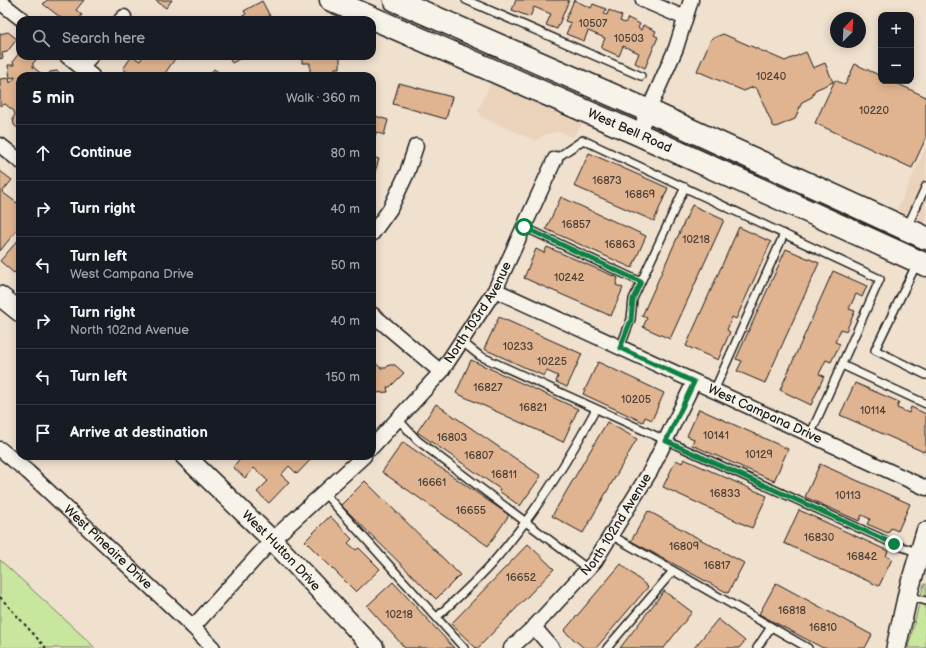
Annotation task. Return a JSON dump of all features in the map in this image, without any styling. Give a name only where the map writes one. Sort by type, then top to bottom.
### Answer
[{"type":"main road","name":"West Bell Road","points":[[331,0],[368,16]]},
{"type":"main road","name":"West Bell Road","points":[[395,0],[649,111],[926,238]]},
{"type":"main road","name":"West Bell Road","points":[[376,20],[638,134],[922,263]]},
{"type":"street","points":[[643,0],[685,18]]},
{"type":"street","points":[[638,134],[676,48],[691,0]]},
{"type":"street","points":[[0,2],[17,16]]},
{"type":"street","points":[[72,60],[86,72],[89,60]]},
{"type":"street","points":[[0,145],[16,158]]},
{"type":"street","points":[[376,228],[390,209],[407,173],[416,146]]},
{"type":"street","name":"North 103rd Avenue","points":[[376,443],[441,372],[495,290],[555,159]]},
{"type":"street","name":"West Campana Drive","points":[[495,290],[926,488]]},
{"type":"street","points":[[0,296],[16,309]]},
{"type":"street","points":[[376,317],[441,372]]},
{"type":"street","name":"North 102nd Avenue","points":[[511,648],[534,627],[588,569],[651,470],[694,382]]},
{"type":"street","name":"West Pineaire Drive","points":[[0,449],[28,472],[193,627],[213,648]]},
{"type":"street","name":"West Hutton Drive","points":[[189,460],[272,540],[374,648]]},
{"type":"street","points":[[193,627],[272,540],[324,493],[355,460]]},
{"type":"street","points":[[896,648],[908,596],[926,532]]},
{"type":"street","points":[[534,627],[552,648]]},
{"type":"lane","points":[[466,0],[641,76]]},
{"type":"lane","points":[[555,159],[583,140],[880,279],[810,435]]},
{"type":"lane","points":[[906,229],[926,186]]},
{"type":"lane","points":[[620,348],[631,320],[633,299],[685,187]]},
{"type":"lane","points":[[524,227],[641,282]]},
{"type":"lane","points":[[714,391],[784,234]]},
{"type":"lane","points":[[922,263],[875,350],[926,375]]},
{"type":"lane","points":[[461,341],[480,356],[894,544],[920,554]]},
{"type":"lane","points":[[842,366],[926,404]]},
{"type":"lane","points":[[437,617],[493,563],[526,522],[573,452],[596,409]]},
{"type":"lane","points":[[398,419],[417,440],[588,569]]},
{"type":"lane","points":[[324,493],[464,648]]},
{"type":"lane","points":[[611,535],[808,648]]},
{"type":"lane","points":[[607,648],[673,571]]},
{"type":"lane","points":[[908,596],[926,601]]},
{"type":"lane","points":[[757,648],[771,627]]},
{"type":"path","points":[[0,597],[46,648]]},
{"type":"shaded area","points":[[492,80],[584,121],[573,137],[560,132],[546,134],[536,141],[481,117],[478,110]]},
{"type":"shaded area","points":[[926,146],[926,224],[897,210]]},
{"type":"green space","points":[[0,560],[86,639],[95,648],[0,648]]},
{"type":"green space","points":[[924,584],[926,584],[926,648],[908,648]]},
{"type":"building","points":[[47,0],[84,0],[76,10],[81,16],[59,16],[43,4]]},
{"type":"building","points":[[155,0],[172,0],[166,8]]},
{"type":"building","points":[[516,0],[569,0],[557,29],[546,25],[551,14],[534,7],[530,17],[512,10]]},
{"type":"building","points":[[574,0],[591,8],[593,4],[606,9],[604,14],[607,15],[609,10],[622,16],[620,21],[625,23],[628,18],[640,24],[638,28],[641,30],[643,25],[656,31],[654,35],[658,37],[645,68],[635,63],[639,53],[623,46],[619,56],[601,48],[605,38],[588,31],[584,41],[566,34],[571,23],[565,21]]},
{"type":"building","points":[[262,1],[270,16],[243,16],[246,14],[244,11]]},
{"type":"building","points":[[8,32],[16,38],[16,40],[7,52],[2,53],[3,58],[0,59],[0,34]]},
{"type":"building","points":[[723,34],[785,61],[806,52],[813,68],[825,63],[833,82],[815,90],[812,97],[802,102],[795,119],[776,127],[773,126],[757,89],[753,87],[744,91],[697,71],[711,39]]},
{"type":"building","points":[[16,57],[16,60],[36,60],[33,63],[33,67],[39,72],[16,72],[16,127],[14,125],[13,118],[15,115],[14,111],[5,104],[0,106],[0,79],[9,78],[10,83],[15,78],[10,78],[8,65],[14,65],[13,61]]},
{"type":"building","points":[[129,60],[174,60],[166,72],[127,72],[123,69]]},
{"type":"building","points":[[230,60],[238,60],[232,63]]},
{"type":"building","points":[[302,60],[340,60],[340,68],[335,68],[334,72],[310,72],[310,63],[302,63]]},
{"type":"building","points":[[855,64],[878,75],[878,84],[898,84],[926,97],[926,138],[912,168],[815,123],[835,80],[845,85]]},
{"type":"building","points":[[399,83],[452,97],[446,119],[393,104]]},
{"type":"building","points":[[376,116],[388,120],[384,135],[376,132]]},
{"type":"building","points":[[589,153],[668,188],[654,221],[574,186]]},
{"type":"building","points":[[376,158],[379,159],[376,169]]},
{"type":"building","points":[[0,171],[12,180],[2,192],[16,202],[16,231],[0,251]]},
{"type":"building","points":[[561,197],[646,236],[632,268],[546,229]]},
{"type":"building","points":[[692,205],[724,220],[670,339],[643,327],[647,318],[642,316]]},
{"type":"building","points":[[739,227],[771,242],[736,319],[732,317],[727,330],[730,332],[718,360],[686,346]]},
{"type":"building","points":[[16,243],[16,271],[14,273],[0,261]]},
{"type":"building","points":[[547,247],[618,278],[616,285],[623,288],[611,316],[524,278],[536,249],[544,253]]},
{"type":"building","points":[[786,249],[819,263],[765,383],[737,371],[742,361],[736,359]]},
{"type":"building","points":[[833,271],[867,286],[862,297],[856,294],[849,309],[855,311],[846,331],[841,329],[835,342],[840,344],[831,362],[826,360],[819,374],[824,376],[811,405],[780,390]]},
{"type":"building","points":[[499,317],[582,354],[567,387],[556,382],[558,376],[547,371],[544,376],[484,349]]},
{"type":"building","points":[[471,360],[578,409],[563,442],[456,393]]},
{"type":"building","points":[[598,362],[664,393],[652,420],[645,417],[643,422],[583,394]]},
{"type":"building","points":[[376,364],[381,368],[386,368],[389,365],[395,365],[404,373],[390,387],[387,387],[388,392],[376,393]]},
{"type":"building","points":[[855,383],[899,402],[897,408],[909,413],[911,407],[926,414],[926,448],[924,452],[840,415]]},
{"type":"building","points":[[436,404],[541,476],[520,506],[499,491],[500,489],[417,432]]},
{"type":"building","points":[[699,409],[788,449],[774,481],[692,445],[694,439],[687,436]]},
{"type":"building","points":[[607,422],[637,439],[583,533],[552,516]]},
{"type":"building","points":[[403,442],[509,515],[488,546],[382,472]]},
{"type":"building","points":[[684,459],[767,496],[752,528],[663,487],[676,460],[682,463]]},
{"type":"building","points":[[239,460],[310,460],[297,474],[289,466],[281,475],[289,482],[269,503],[257,492],[268,481],[254,468],[245,478],[233,467]]},
{"type":"building","points":[[820,464],[910,504],[898,531],[891,528],[888,533],[867,524],[870,519],[862,515],[859,521],[805,497]]},
{"type":"building","points":[[365,481],[460,575],[436,599],[341,505]]},
{"type":"building","points":[[799,510],[888,551],[886,556],[892,559],[879,586],[784,543]]},
{"type":"building","points":[[648,511],[744,563],[728,593],[631,541]]},
{"type":"building","points":[[330,516],[352,539],[348,543],[356,550],[359,548],[380,569],[356,592],[305,541]]},
{"type":"building","points":[[528,544],[554,569],[478,648],[476,648],[451,624]]},
{"type":"building","points":[[621,564],[648,587],[596,648],[584,648],[564,631]]},
{"type":"building","points":[[393,582],[454,648],[405,648],[367,606]]},
{"type":"building","points":[[776,583],[872,635],[865,648],[823,648],[759,614]]},
{"type":"building","points":[[664,591],[692,612],[664,648],[620,648]]},
{"type":"building","points":[[718,619],[745,641],[739,648],[694,648]]},
{"type":"route","points":[[524,227],[641,282],[633,299],[631,320],[620,348],[694,382],[666,441],[894,544]]}]
